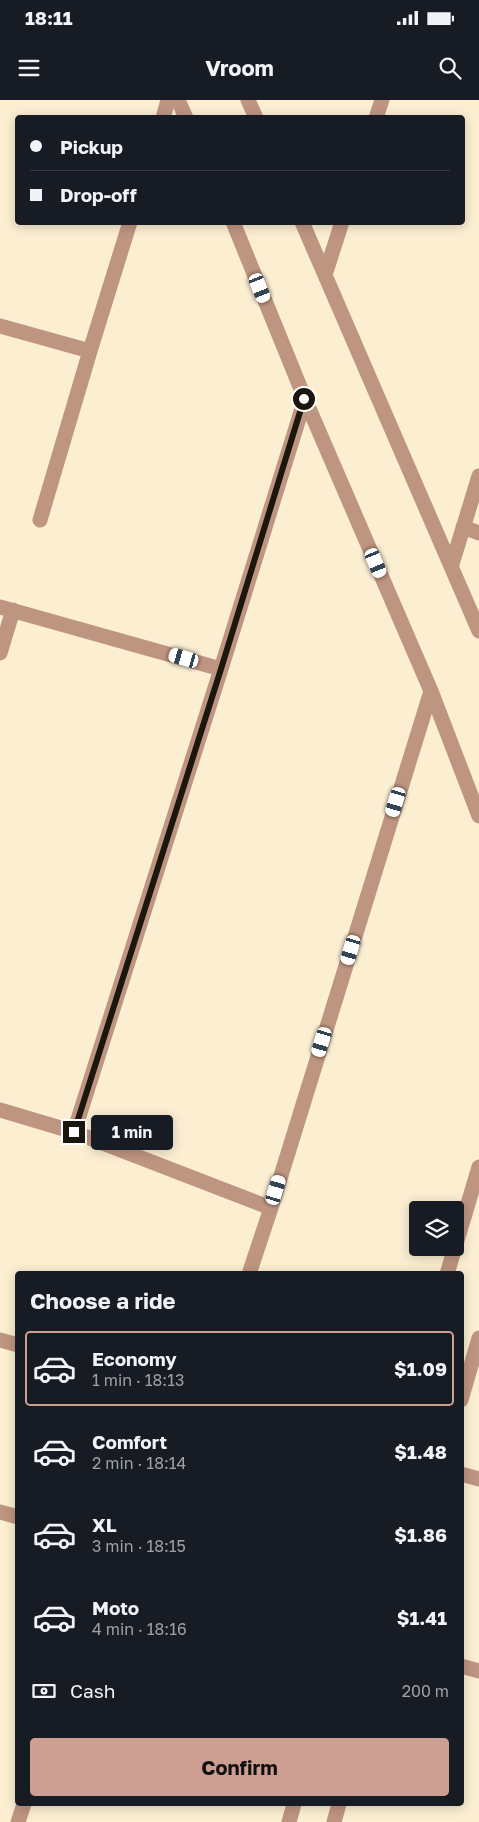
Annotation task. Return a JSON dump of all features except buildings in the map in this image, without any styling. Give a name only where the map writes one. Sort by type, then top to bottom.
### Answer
[{"type":"street","points":[[164,115],[168,100]]},
{"type":"street","points":[[178,100],[185,115]]},
{"type":"street","points":[[248,100],[255,115]]},
{"type":"street","points":[[377,115],[382,100]]},
{"type":"street","points":[[40,520],[129,225]]},
{"type":"street","points":[[234,225],[304,399],[431,691],[479,816]]},
{"type":"street","points":[[303,225],[452,564],[479,631]]},
{"type":"street","points":[[325,276],[341,225]]},
{"type":"street","points":[[0,326],[90,351]]},
{"type":"street","points":[[74,1132],[221,669],[304,399]]},
{"type":"street","points":[[452,564],[479,476]]},
{"type":"street","points":[[463,527],[479,532]]},
{"type":"street","points":[[0,653],[7,608],[221,669]]},
{"type":"street","points":[[250,1271],[431,691]]},
{"type":"street","points":[[0,1110],[74,1132],[271,1208]]},
{"type":"street","points":[[448,1271],[479,1167]]},
{"type":"street","points":[[464,1390],[479,1338]]},
{"type":"street","points":[[0,1340],[15,1344]]},
{"type":"street","points":[[464,1475],[479,1479]]},
{"type":"street","points":[[0,1512],[15,1516]]},
{"type":"street","points":[[464,1667],[479,1671]]},
{"type":"street","points":[[18,1822],[23,1806]]},
{"type":"street","points":[[289,1822],[293,1806]]},
{"type":"street","points":[[334,1822],[338,1806]]},
{"type":"route","points":[[74,1132],[221,669],[304,399]]}]
